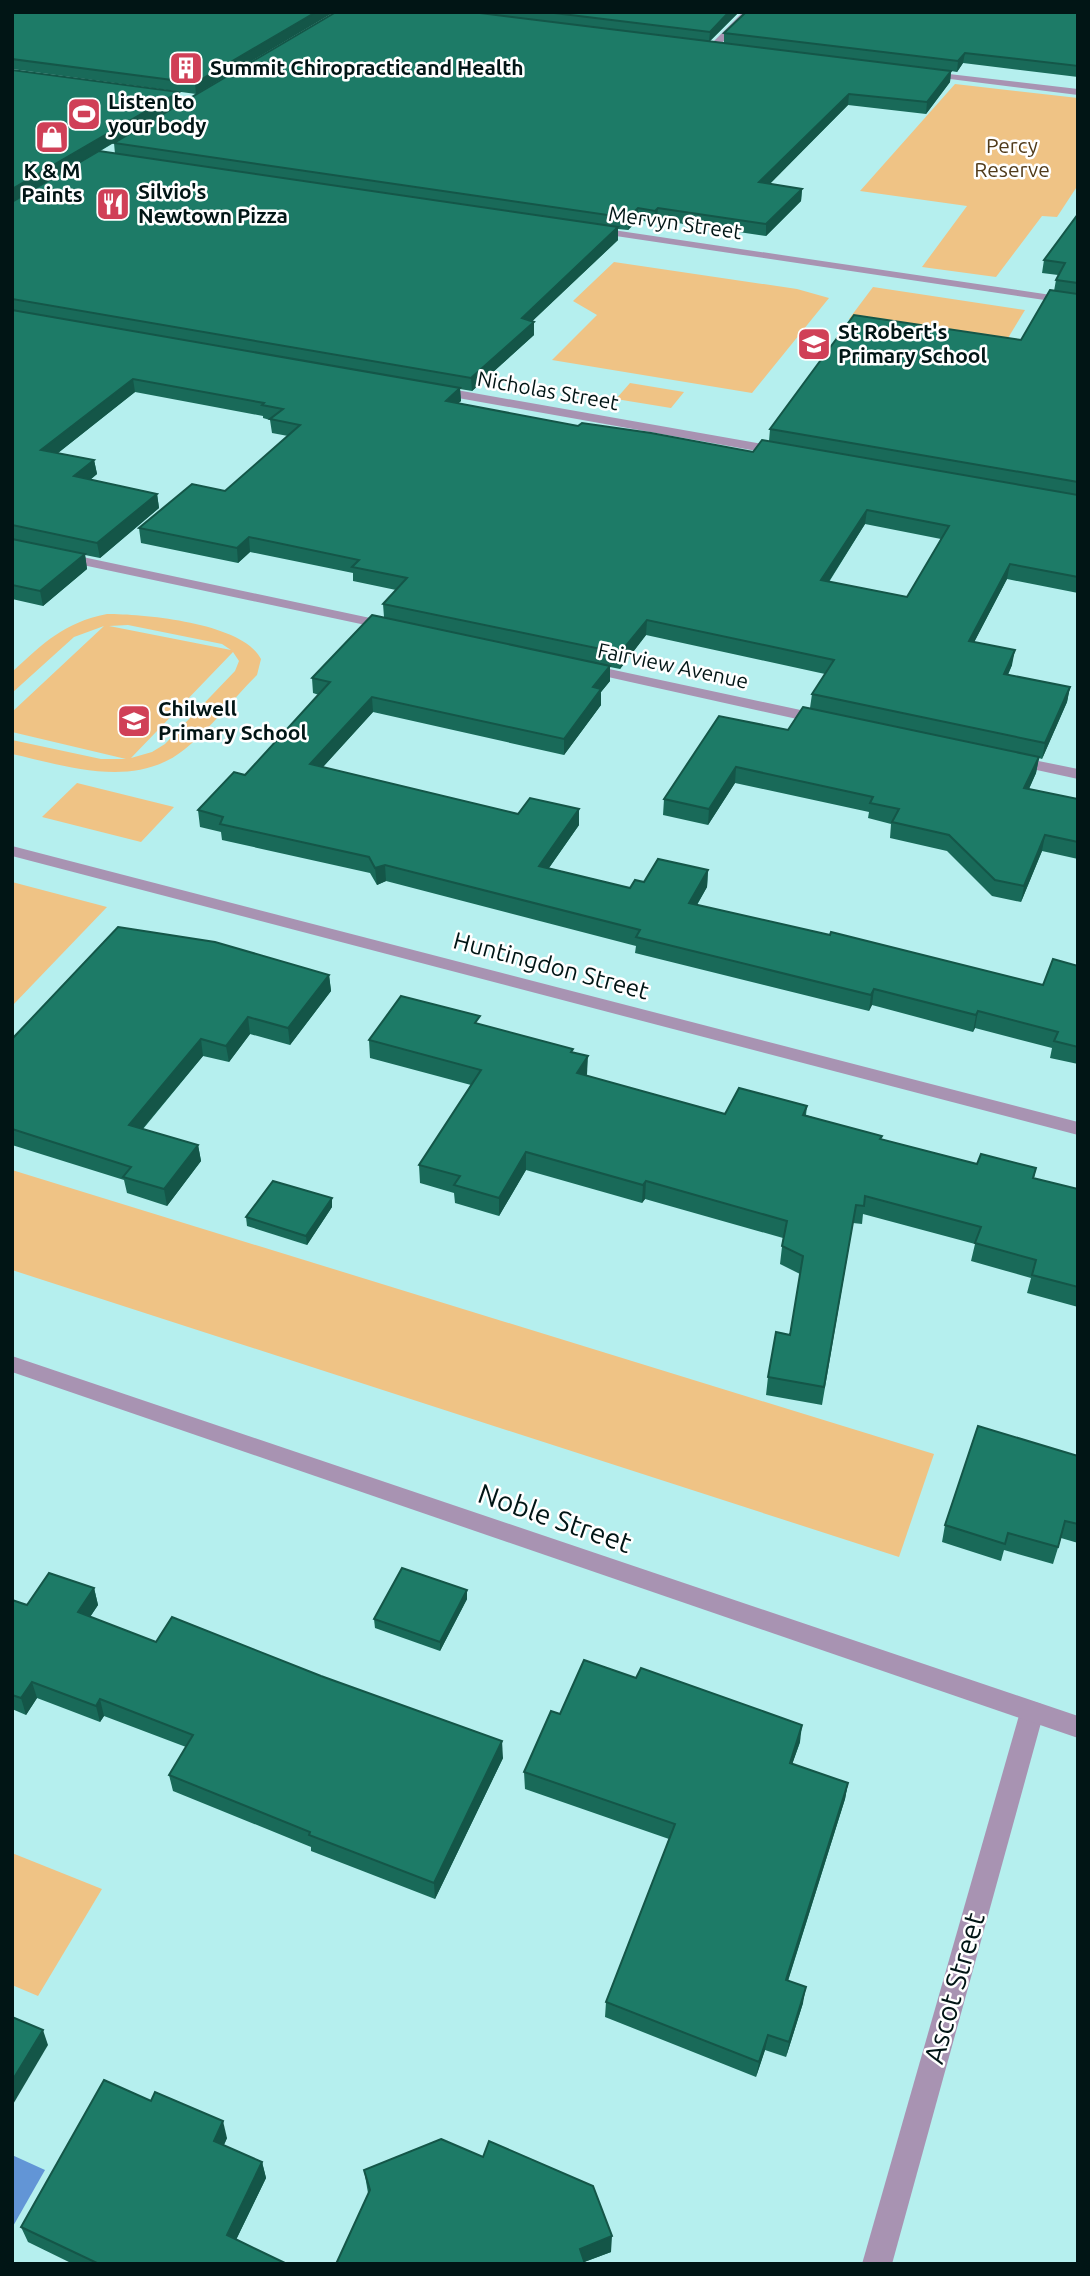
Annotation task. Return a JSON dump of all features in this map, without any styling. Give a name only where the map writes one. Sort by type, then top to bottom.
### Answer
[{"type":"street","points":[[712,48],[748,12]]},
{"type":"street","points":[[699,46],[726,49]]},
{"type":"street","points":[[921,73],[1078,92]]},
{"type":"street","name":"Mervyn Street","points":[[581,229],[1078,302]]},
{"type":"street","name":"Nicholas Street","points":[[415,387],[798,454]]},
{"type":"street","points":[[12,546],[399,628]]},
{"type":"street","name":"Fairview Avenue","points":[[576,666],[833,722]]},
{"type":"street","points":[[996,757],[1078,774]]},
{"type":"street","name":"Huntingdon Street","points":[[12,851],[1078,1129]]},
{"type":"street","name":"Noble Street","points":[[12,1364],[1078,1727]]},
{"type":"street","name":"Ascot Street","points":[[877,2264],[1032,1712]]},
{"type":"green space","name":"Percy Reserve","points":[[955,84],[1078,98],[1078,185],[1057,217],[1042,216],[996,277],[922,267],[967,206],[860,191]]},
{"type":"green space","points":[[614,262],[797,289],[829,298],[752,393],[552,360],[597,315],[573,301]]},
{"type":"green space","points":[[873,287],[1025,310],[1005,343],[849,319]]},
{"type":"green space","points":[[630,383],[684,392],[671,408],[616,399]]},
{"type":"green space","points":[[107,614],[145,616],[214,629],[251,647],[261,659],[257,675],[195,741],[165,761],[145,769],[123,772],[78,769],[12,754],[12,740],[101,759],[126,759],[12,732],[12,712],[104,626],[74,637],[12,693],[12,672],[55,635]],"holes":[[[128,625],[222,644],[231,650],[109,626]],[[233,652],[239,661],[235,671],[165,744],[152,752],[131,758]]]},
{"type":"green space","points":[[77,783],[174,807],[141,842],[42,817]]},
{"type":"green space","points":[[12,882],[107,907],[12,1006]]},
{"type":"green space","points":[[12,1170],[934,1454],[899,1557],[12,1270]]},
{"type":"green space","points":[[12,1853],[102,1889],[38,1996],[12,1985]]},
{"type":"water","points":[[12,2155],[45,2170],[12,2228]]},
{"type":"building","points":[[12,12],[316,12],[195,83],[12,59]]},
{"type":"building","points":[[336,12],[472,12],[951,71],[927,102],[849,94],[759,182],[802,189],[766,224],[658,208],[655,211],[638,208],[628,218],[114,143]]},
{"type":"building","points":[[546,12],[729,12],[710,32]]},
{"type":"building","points":[[746,12],[1078,12],[1078,66],[965,53],[958,61],[724,33]]},
{"type":"building","points":[[12,70],[179,92],[12,189]]},
{"type":"building","points":[[99,151],[618,227],[522,318],[534,322],[471,378],[12,299],[12,202]]},
{"type":"building","points":[[1078,214],[1078,283],[1056,280],[1065,263],[1044,260]]},
{"type":"building","points":[[1050,290],[1078,294],[1078,482],[770,429],[854,315],[1021,340]]},
{"type":"building","points":[[12,310],[460,388],[446,401],[578,426],[582,423],[651,433],[753,452],[762,440],[1078,495],[1078,577],[1010,564],[969,641],[1015,650],[1004,674],[1070,687],[1045,743],[812,694],[834,660],[647,620],[620,653],[383,604],[407,578],[352,567],[359,560],[249,537],[237,548],[139,528],[192,484],[225,491],[300,425],[270,419],[283,409],[262,405],[264,403],[133,379],[41,450],[94,460],[74,476],[157,494],[97,543],[12,525]],"holes":[[[867,510],[949,526],[907,597],[821,580]]]},
{"type":"building","points":[[12,539],[85,554],[40,591],[12,585]]},
{"type":"building","points":[[372,615],[610,666],[593,687],[601,689],[564,739],[372,697],[310,764],[518,814],[530,798],[579,809],[539,866],[630,888],[635,880],[644,882],[658,859],[708,870],[689,903],[830,935],[831,932],[1043,985],[1053,959],[1078,966],[1078,1047],[1054,1041],[1058,1032],[978,1011],[976,1015],[874,989],[871,995],[636,937],[640,930],[385,865],[375,868],[369,857],[220,824],[223,817],[198,810],[234,772],[245,775],[330,682],[312,678]]},
{"type":"building","points":[[803,707],[1039,757],[1024,788],[1078,799],[1078,842],[1045,835],[1024,886],[995,880],[949,835],[892,822],[899,809],[870,803],[873,797],[736,767],[709,809],[664,799],[719,716],[788,730]]},
{"type":"building","points":[[118,927],[215,942],[329,975],[288,1028],[248,1017],[226,1046],[201,1039],[129,1125],[198,1145],[164,1189],[123,1177],[131,1167],[12,1129],[12,1039]]},
{"type":"building","points":[[401,996],[480,1016],[475,1023],[573,1049],[571,1052],[588,1056],[577,1073],[725,1114],[739,1088],[807,1106],[803,1115],[882,1136],[880,1139],[977,1164],[981,1154],[1036,1168],[1033,1178],[1078,1189],[1078,1287],[1032,1275],[1036,1260],[975,1243],[981,1227],[865,1196],[864,1206],[856,1205],[824,1387],[768,1377],[776,1332],[790,1335],[803,1256],[782,1246],[787,1221],[646,1181],[643,1185],[526,1152],[499,1198],[454,1185],[460,1176],[419,1165],[481,1070],[369,1040]]},
{"type":"building","points":[[273,1181],[332,1198],[306,1236],[246,1217]]},
{"type":"building","points":[[978,1426],[1078,1456],[1078,1524],[1065,1521],[1058,1547],[1008,1533],[1005,1544],[945,1525]]},
{"type":"building","points":[[402,1568],[467,1590],[440,1642],[374,1619]]},
{"type":"building","points":[[49,1573],[94,1588],[78,1612],[156,1642],[172,1617],[321,1676],[502,1741],[434,1883],[309,1835],[310,1832],[169,1775],[193,1735],[100,1699],[96,1706],[32,1682],[21,1698],[12,1695],[12,1600],[27,1605]]},
{"type":"building","points":[[584,1660],[636,1678],[641,1668],[802,1725],[790,1763],[848,1783],[786,1980],[806,1987],[789,2042],[768,2035],[759,2062],[606,2002],[675,1824],[524,1772],[551,1711],[560,1714]]},
{"type":"building","points":[[12,2017],[43,2030],[12,2081]]},
{"type":"building","points":[[104,2080],[151,2101],[155,2092],[223,2121],[214,2141],[262,2162],[227,2235],[287,2264],[99,2264],[21,2227]]},
{"type":"building","points":[[441,2139],[483,2157],[489,2141],[593,2186],[612,2236],[580,2249],[585,2264],[336,2264],[370,2190],[364,2170]]},
{"type":"place","name":"Summit Chiropractic and Health","points":[[186,68]]},
{"type":"place","name":"Listen to your body","points":[[84,114]]},
{"type":"place","name":"K & M Paints","points":[[52,137]]},
{"type":"place","name":"Silvio's Newtown Pizza","points":[[113,204]]},
{"type":"place","name":"St Robert's Primary School","points":[[814,344]]},
{"type":"place","name":"Chilwell Primary School","points":[[134,721]]}]
